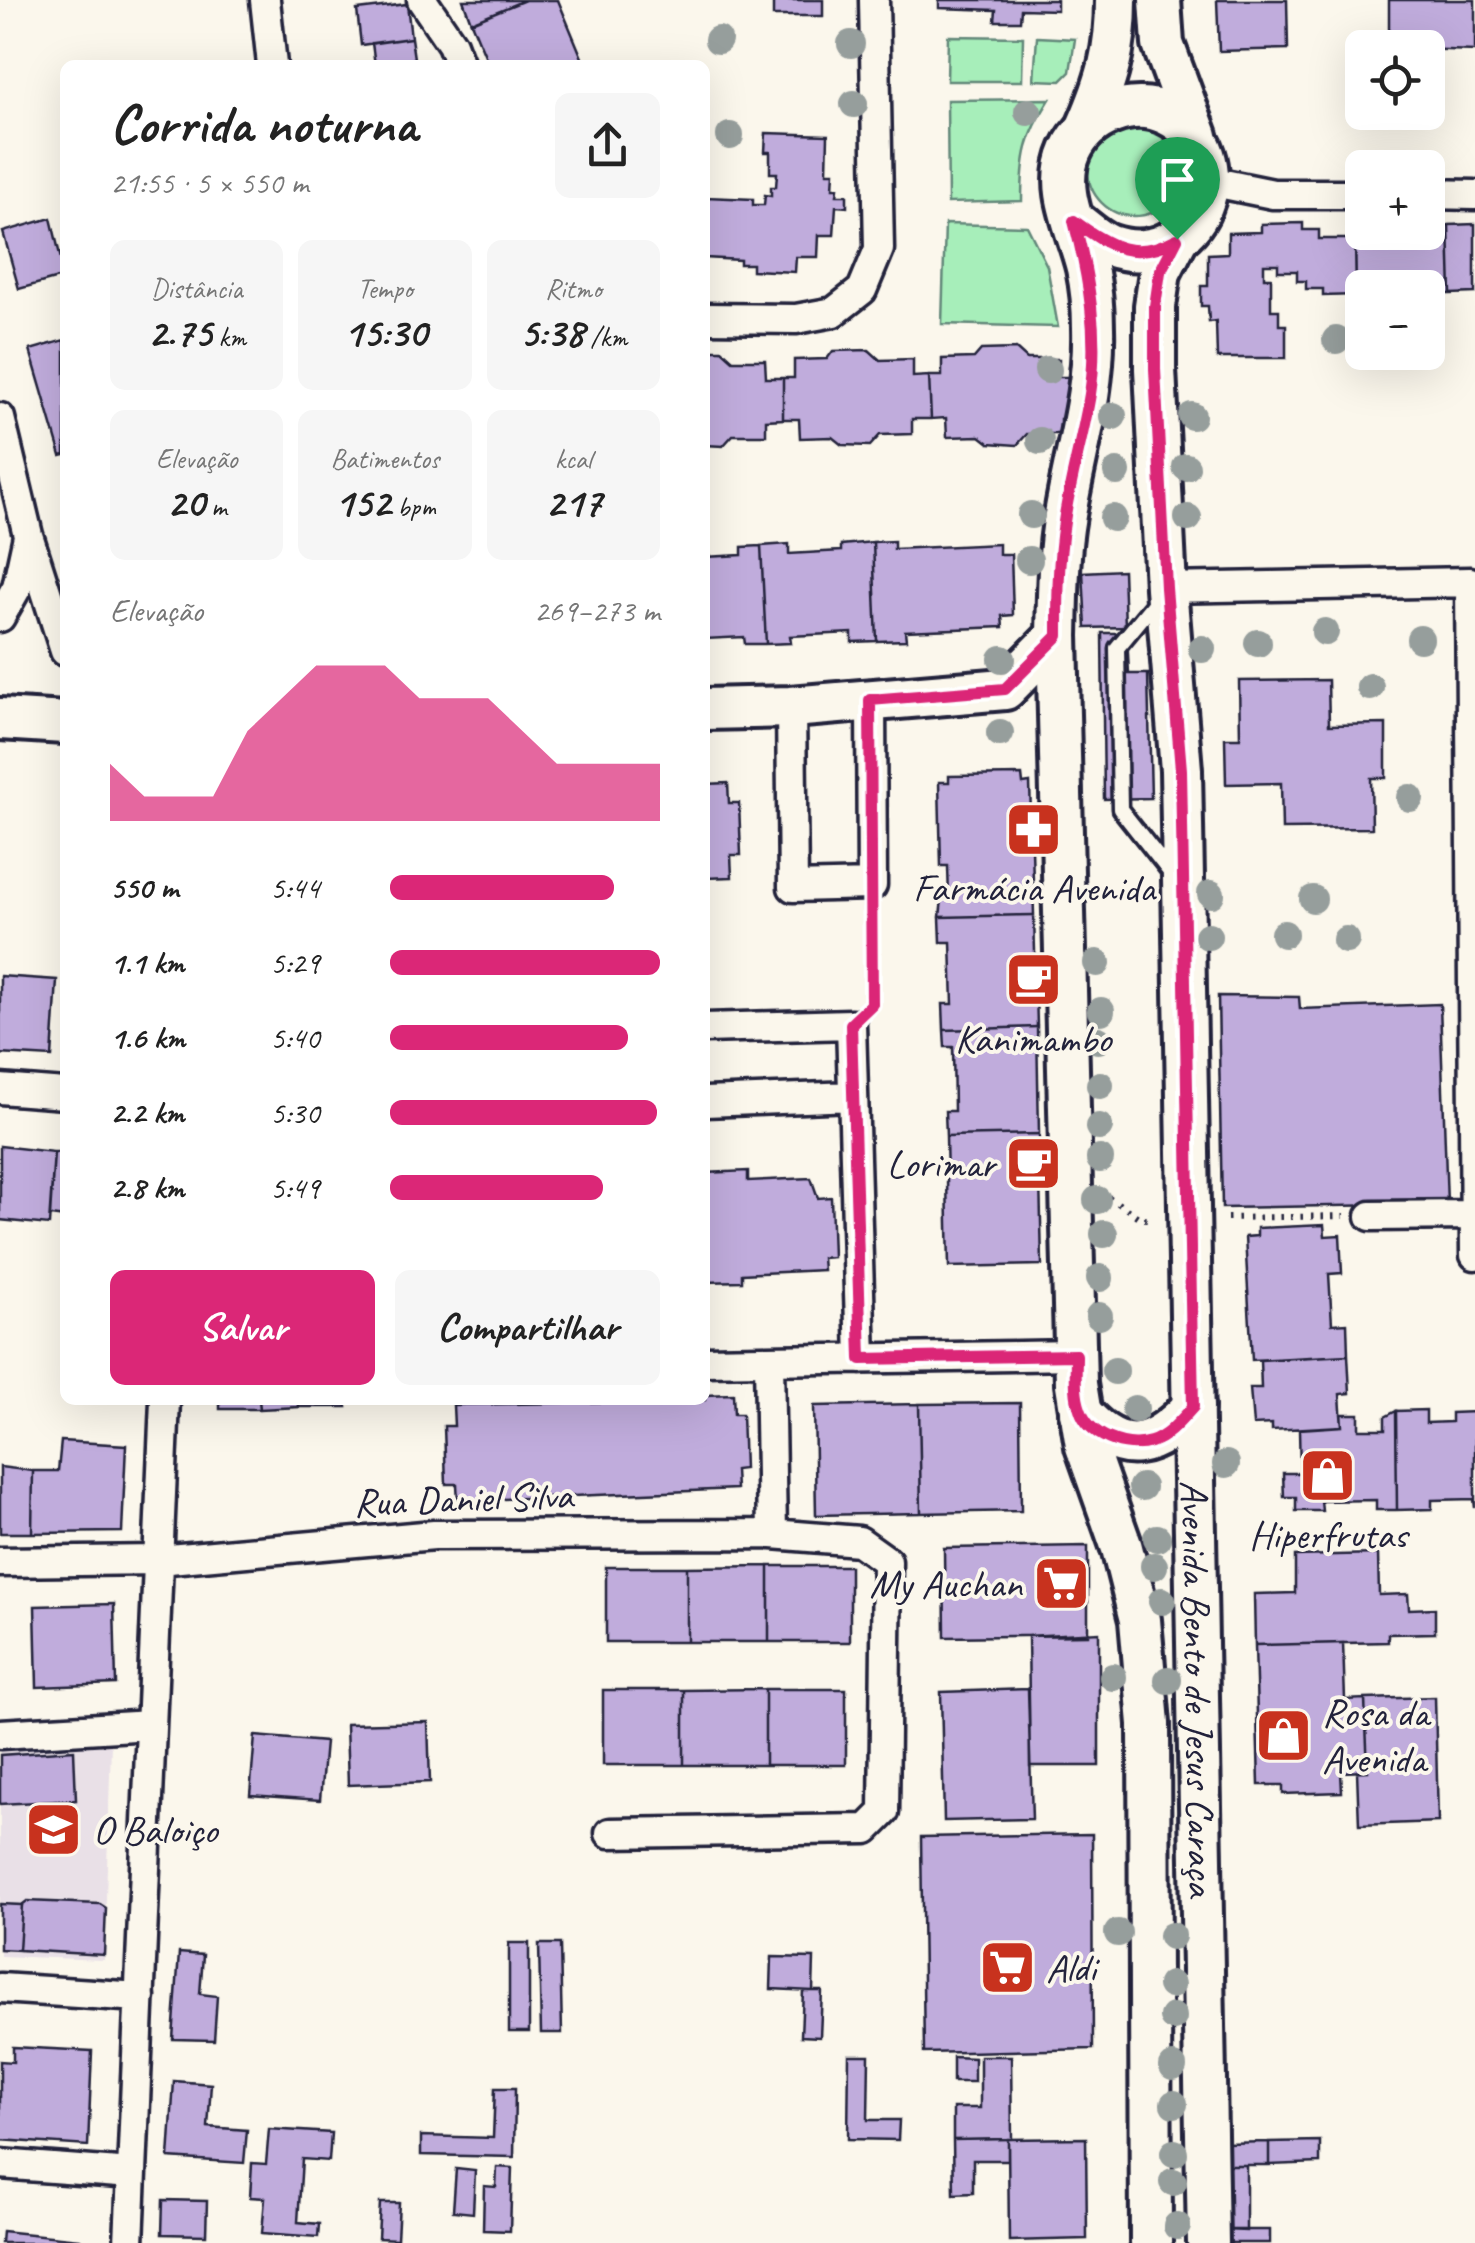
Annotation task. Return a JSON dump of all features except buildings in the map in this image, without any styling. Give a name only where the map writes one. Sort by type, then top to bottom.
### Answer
[{"type":"main road","points":[[1116,0],[1114,53],[1087,128],[1071,150],[1065,178],[1066,200],[1074,221],[1108,246],[1135,252],[1163,247],[1177,239],[1203,208],[1206,167],[1163,44],[1160,0]]},
{"type":"main road","points":[[1087,128],[1111,112],[1138,108],[1166,114],[1189,130],[1206,167]]},
{"type":"main road","name":"Avenida Bento de Jesus Caraça","points":[[1074,221],[1088,272],[1094,329],[1090,391],[1059,558],[1058,746],[1076,1355],[1086,1446],[1128,1567],[1145,1656],[1149,1744],[1151,2243]]},
{"type":"main road","name":"Avenida Bento de Jesus Caraça","points":[[1177,239],[1160,272],[1155,306],[1166,588],[1181,770],[1208,2243]]},
{"type":"main road","points":[[710,709],[790,707],[1005,689],[1058,636]]},
{"type":"main road","points":[[1005,689],[1058,746]]},
{"type":"main road","points":[[0,720],[60,724]]},
{"type":"main road","points":[[1080,1412],[1096,1431],[1114,1442],[1134,1444],[1152,1442],[1170,1432],[1193,1407]]},
{"type":"street","points":[[266,0],[272,60]]},
{"type":"street","points":[[422,0],[452,44],[458,60]]},
{"type":"street","points":[[710,318],[796,319],[834,312],[862,290],[879,249],[874,0]]},
{"type":"street","points":[[1206,167],[1273,194],[1345,194]]},
{"type":"street","points":[[1445,194],[1475,194]]},
{"type":"street","points":[[0,418],[28,535],[60,635]]},
{"type":"street","points":[[0,616],[16,587],[28,535]]},
{"type":"street","points":[[1166,588],[1470,582],[1475,1255]]},
{"type":"street","points":[[790,707],[792,887],[872,884],[870,700]]},
{"type":"street","points":[[710,1028],[851,1024],[861,1359]]},
{"type":"street","points":[[0,1089],[60,1094]]},
{"type":"street","points":[[710,1102],[852,1096]]},
{"type":"street","points":[[1370,1216],[1473,1215]]},
{"type":"street","points":[[710,1361],[1076,1355]]},
{"type":"street","points":[[770,1360],[772,1534]]},
{"type":"street","points":[[129,2243],[165,1405]]},
{"type":"street","name":"Rua Daniel Silva","points":[[0,1562],[158,1560],[434,1535],[772,1534],[859,1541],[888,1561],[884,1812],[867,1829],[610,1833]]},
{"type":"street","points":[[0,1734],[152,1725]]},
{"type":"street","points":[[0,1988],[140,1997]]},
{"type":"street","points":[[0,2164],[132,2174]]},
{"type":"lane","points":[[1166,588],[1118,648],[1120,810],[1183,888]]},
{"type":"path","points":[[851,1024],[872,1004],[872,884]]},
{"type":"path","points":[[1072,1190],[1098,1189],[1141,1219],[1370,1216]]},
{"type":"shaded area","name":"O Baloiço","points":[[111,1744],[104,1960],[0,1956],[0,1751]]},
{"type":"green space","points":[[948,36],[1023,37],[1022,81],[947,81]]},
{"type":"green space","points":[[1037,37],[1075,39],[1070,72],[1061,81],[1034,80]]},
{"type":"green space","points":[[1050,99],[1027,147],[1022,201],[948,203],[947,100]]},
{"type":"green space","points":[[1134,124],[1152,127],[1167,137],[1177,152],[1177,188],[1167,203],[1152,213],[1134,216],[1116,213],[1101,203],[1091,188],[1088,170],[1091,152],[1101,137],[1116,127]]},
{"type":"green space","points":[[945,224],[1027,226],[1047,266],[1058,327],[942,324]]},
{"type":"place","name":"Farmácia Avenida","points":[[1034,829]]},
{"type":"place","name":"Kanimambo","points":[[1033,980]]},
{"type":"place","name":"Lorimar","points":[[1034,1164]]},
{"type":"place","name":"Hiperfrutas","points":[[1328,1476]]},
{"type":"place","name":"My Auchan","points":[[1061,1584]]},
{"type":"place","name":"Rosa da Avenida","points":[[1283,1736]]},
{"type":"place","name":"O Baloiço","points":[[54,1830]]},
{"type":"place","name":"Aldi","points":[[1007,1968]]},
{"type":"route","points":[[1074,221],[1108,246],[1135,252],[1163,247],[1177,239],[1160,272],[1155,306],[1155,369],[1166,588],[1181,770],[1193,1407],[1170,1432],[1152,1442],[1134,1444],[1114,1442],[1096,1431],[1080,1412],[1076,1355],[861,1359],[851,1024],[872,1004],[870,700],[1005,689],[1058,636],[1059,558],[1090,391],[1094,329],[1088,272],[1074,221]]}]
